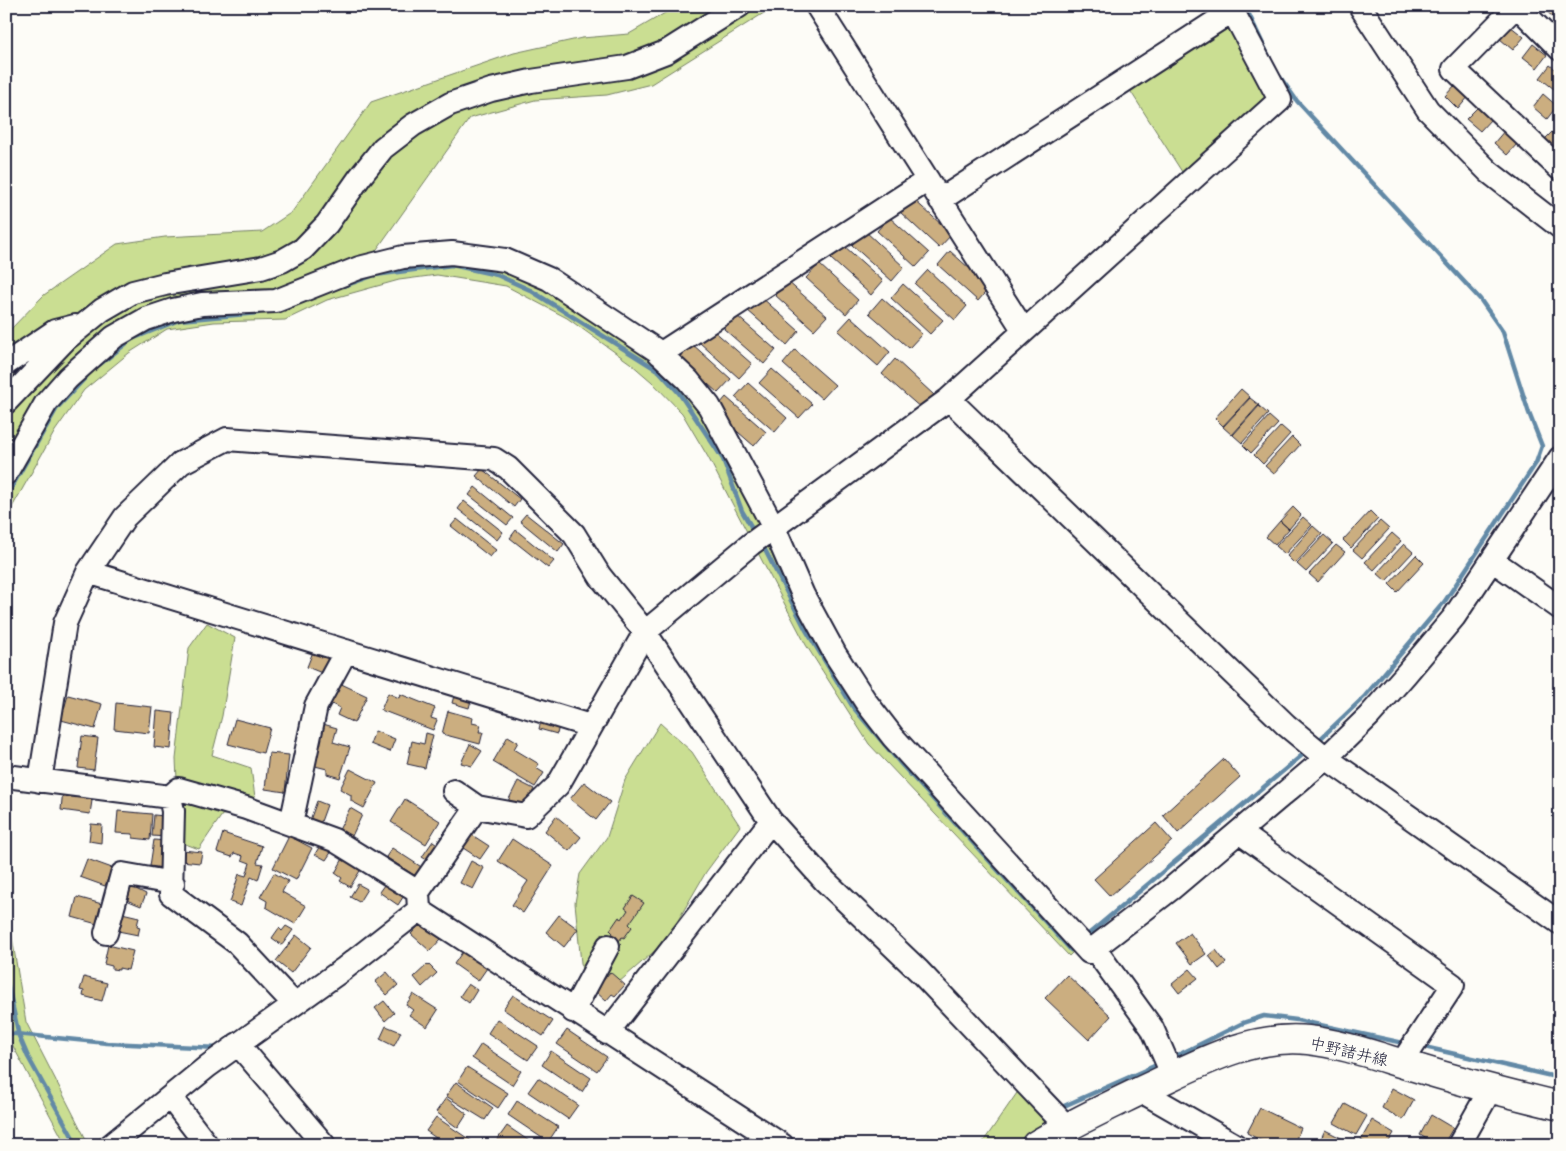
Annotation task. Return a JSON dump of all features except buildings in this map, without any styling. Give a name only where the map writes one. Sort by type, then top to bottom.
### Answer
[{"type":"main road","name":"中野諸井線","points":[[1036,1145],[1066,1126],[1210,1058],[1244,1045],[1273,1041],[1307,1040],[1348,1048],[1490,1090],[1560,1106]]},
{"type":"street","points":[[6,402],[65,340],[102,310],[133,292],[165,284],[261,268],[282,261],[303,249],[327,224],[360,176],[383,148],[413,125],[450,104],[491,90],[532,81],[627,68],[666,52],[739,6]]},
{"type":"street","points":[[817,6],[1024,332]]},
{"type":"street","points":[[1360,6],[1428,110],[1488,172],[1560,227]]},
{"type":"street","points":[[1560,49],[1516,6],[1454,69],[1560,169]]},
{"type":"street","points":[[454,791],[477,808],[526,816],[558,785],[644,632],[751,544],[949,399],[1280,100],[1231,8],[940,200]]},
{"type":"street","points":[[660,354],[928,180]]},
{"type":"street","points":[[6,473],[46,403],[68,378],[114,337],[146,319],[173,310],[202,304],[276,301],[359,268],[403,257],[452,253],[505,260],[549,279],[660,354],[688,380],[709,406],[773,529],[803,595],[835,654],[878,718],[893,737],[1089,952],[1172,890],[1326,758],[1369,716],[1454,617],[1560,458]]},
{"type":"street","points":[[6,364],[55,331],[85,324]]},
{"type":"street","points":[[949,399],[1286,726],[1326,758],[1560,923]]},
{"type":"street","points":[[40,782],[65,623],[88,572],[125,517],[181,463],[227,440],[494,458],[508,468],[574,534],[601,578],[644,632],[771,821],[824,880],[919,970],[1066,1126]]},
{"type":"street","points":[[1492,560],[1560,608]]},
{"type":"street","points":[[88,572],[590,726]]},
{"type":"street","points":[[291,824],[316,706],[346,651]]},
{"type":"street","points":[[6,776],[40,782],[170,797]]},
{"type":"street","points":[[170,797],[178,789],[246,808],[334,840],[573,1011],[782,1145]]},
{"type":"street","points":[[170,797],[172,811],[172,894],[237,943],[294,1004]]},
{"type":"street","points":[[111,1145],[208,1066],[345,968],[418,901],[477,808]]},
{"type":"street","points":[[608,1033],[771,821]]},
{"type":"street","points":[[1239,832],[1453,985],[1401,1064]]},
{"type":"street","points":[[106,933],[122,874],[173,883]]},
{"type":"street","points":[[573,1011],[608,946]]},
{"type":"street","points":[[1094,948],[1152,1028],[1173,1076]]},
{"type":"street","points":[[238,1044],[324,1145]]},
{"type":"street","points":[[1460,1145],[1490,1090]]},
{"type":"street","points":[[1141,1091],[1235,1145]]},
{"type":"street","points":[[170,1097],[207,1145]]},
{"type":"green space","points":[[677,6],[775,6],[651,84],[607,95],[535,100],[470,118],[370,259],[269,294],[116,327],[6,456],[6,334],[44,295],[117,244],[165,237],[262,232],[292,212],[371,102],[514,53],[582,38],[629,34]]},
{"type":"green space","points":[[1225,16],[1272,99],[1184,175],[1124,81]]},
{"type":"green space","points":[[502,259],[688,380],[866,702],[1081,944],[1069,956],[869,744],[806,645],[708,457],[682,413],[652,382],[630,363],[567,318],[506,286],[437,275],[399,280],[327,300],[285,320],[214,322],[167,329],[129,353],[84,390],[55,431],[6,518],[6,479],[48,404],[142,321],[250,303],[379,263]]},
{"type":"green space","points":[[207,623],[235,638],[222,716],[212,755],[251,768],[257,812],[222,815],[199,849],[180,842],[176,759],[189,648]]},
{"type":"green space","points":[[660,723],[692,752],[740,826],[706,872],[666,941],[618,983],[582,973],[575,903],[580,874],[607,837],[625,780]]},
{"type":"green space","points":[[6,901],[26,1022],[89,1145],[66,1145],[6,1031]]},
{"type":"green space","points":[[1019,1090],[1051,1121],[1018,1145],[981,1145]]},
{"type":"waterway","points":[[1245,6],[1269,57]]},
{"type":"waterway","points":[[1280,77],[1297,101],[1480,299],[1503,332],[1529,413],[1542,446],[1536,463],[1445,601],[1365,696],[1317,742]]},
{"type":"waterway","points":[[344,286],[375,275],[452,265],[497,275],[530,290],[659,371],[679,393],[723,459],[742,511],[755,533]]},
{"type":"waterway","points":[[99,365],[132,339],[179,320],[258,313]]},
{"type":"waterway","points":[[6,497],[57,408],[86,377]]},
{"type":"waterway","points":[[762,544],[806,630],[853,707],[901,764],[1071,950],[1076,945]]},
{"type":"waterway","points":[[1085,937],[1307,751]]},
{"type":"waterway","points":[[6,976],[19,1036],[28,1057],[77,1145]]},
{"type":"waterway","points":[[1172,1058],[1243,1023],[1264,1016],[1297,1020],[1408,1044]]},
{"type":"waterway","points":[[6,1033],[107,1043],[219,1048]]},
{"type":"waterway","points":[[1420,1046],[1560,1078]]},
{"type":"waterway","points":[[1064,1106],[1161,1063]]}]
